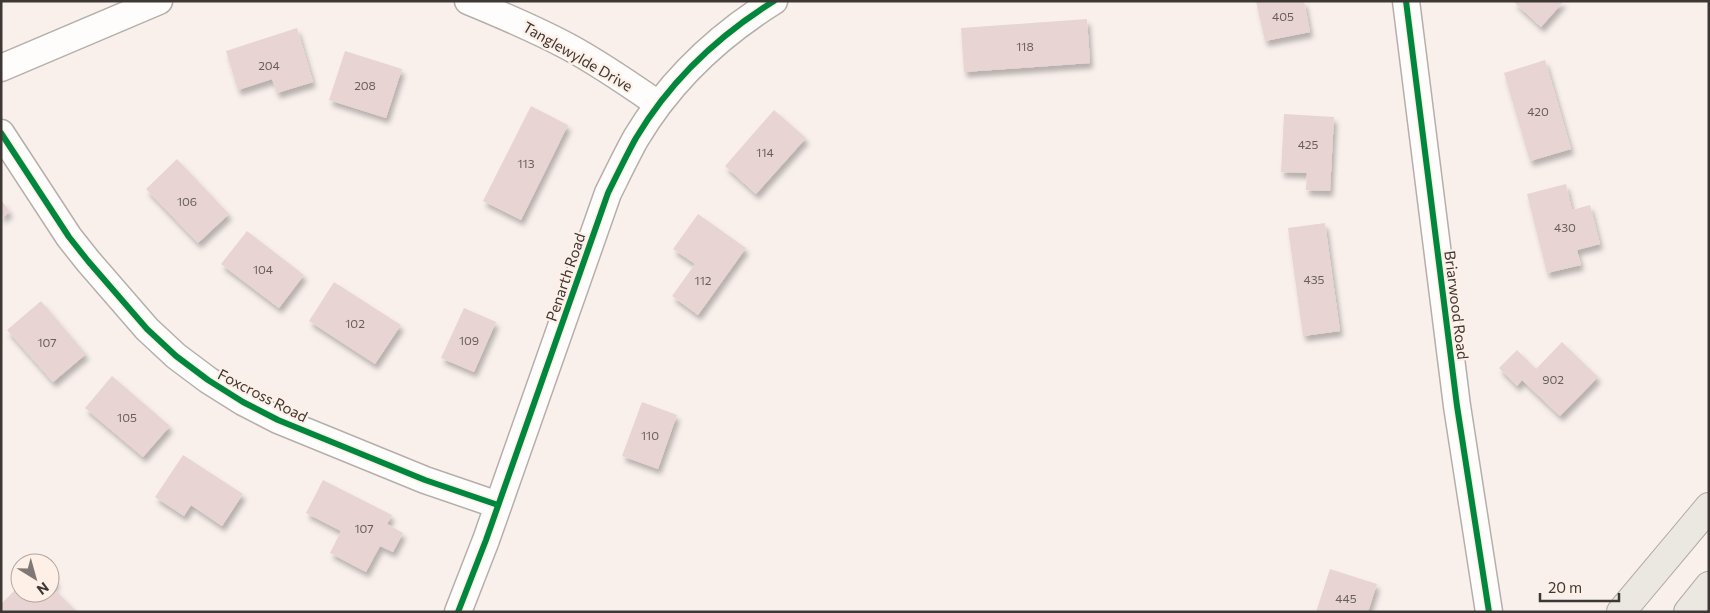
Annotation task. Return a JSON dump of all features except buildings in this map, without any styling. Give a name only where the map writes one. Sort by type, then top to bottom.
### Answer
[{"type":"main road","points":[[1621,612],[1709,507]]},
{"type":"main road","points":[[1688,612],[1709,586]]},
{"type":"street","points":[[1,68],[159,1]]},
{"type":"street","name":"Tanglewylde Drive","points":[[468,1],[519,22],[567,46],[614,74],[658,104]]},
{"type":"street","name":"Penarth Road","points":[[458,612],[486,540],[608,193],[636,138],[658,104],[684,73],[713,44],[774,1]]},
{"type":"street","name":"Briarwood Road","points":[[1406,1],[1457,406],[1489,612]]},
{"type":"street","name":"Foxcross Road","points":[[1,132],[69,237],[147,329],[176,356],[208,380],[243,402],[278,420],[425,480],[498,505]]},
{"type":"cycle path","points":[[458,612],[486,540],[608,193],[636,138],[664,97],[697,61],[734,29],[774,1]]},
{"type":"cycle path","points":[[1406,1],[1457,406],[1489,612]]},
{"type":"cycle path","points":[[1,133],[69,237],[88,261],[147,329],[176,356],[208,380],[243,402],[278,420],[425,480],[498,505]]}]
